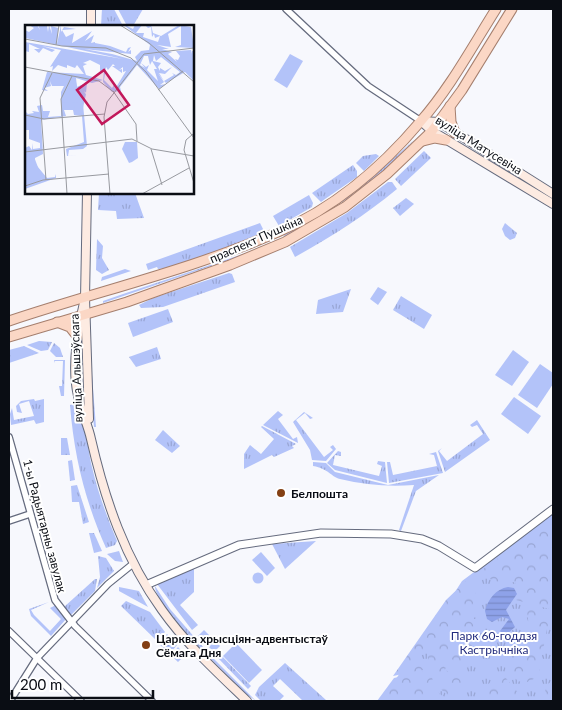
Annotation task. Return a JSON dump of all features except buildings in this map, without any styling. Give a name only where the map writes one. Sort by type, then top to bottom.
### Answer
[{"type":"main road","points":[[91,9],[91,25]]},
{"type":"main road","name":"праспект Пушкіна","points":[[11,320],[176,270],[284,229],[320,209],[366,177],[421,121],[446,87],[496,9]]},
{"type":"main road","name":"праспект Пушкіна","points":[[13,336],[230,265],[284,242],[317,225],[358,198],[388,174],[432,131],[512,9]]},
{"type":"main road","points":[[450,106],[451,122],[455,133]]},
{"type":"main road","name":"вуліца Матусевіча","points":[[421,121],[439,122],[553,194]]},
{"type":"main road","name":"вуліца Матусевіча","points":[[421,121],[446,140],[553,204]]},
{"type":"main road","points":[[420,142],[435,138],[446,140]]},
{"type":"main road","points":[[533,192],[531,188],[534,187],[553,194]]},
{"type":"main road","name":"вуліца Альшэўскага","points":[[87,194],[84,314],[86,397],[90,436]]},
{"type":"main road","name":"вуліца Альшэўскага","points":[[84,314],[78,336],[77,393],[90,436],[106,502],[146,585],[185,639],[247,701]]},
{"type":"main road","points":[[11,320],[20,327],[13,336]]},
{"type":"main road","points":[[54,322],[66,324],[78,336]]},
{"type":"street","points":[[286,9],[368,86],[421,121]]},
{"type":"street","name":"1-ы Радыятарны завулак","points":[[9,438],[51,592],[72,622],[152,701]]},
{"type":"street","points":[[146,585],[239,545],[321,533],[391,534],[422,539],[439,546],[474,568],[553,509]]},
{"type":"street","points":[[9,521],[30,514]]},
{"type":"street","points":[[10,701],[37,658],[108,584],[134,563]]},
{"type":"street","points":[[9,630],[81,701]]},
{"type":"green space","points":[[102,9],[114,9],[122,25],[101,25]]},
{"type":"green space","points":[[118,9],[143,9],[134,25],[126,25]]},
{"type":"green space","points":[[290,54],[303,61],[287,88],[274,80]]},
{"type":"green space","points":[[414,140],[385,170],[355,194],[285,237],[284,235],[354,193]]},
{"type":"green space","points":[[424,151],[431,158],[401,186],[395,179]]},
{"type":"green space","points":[[376,154],[379,156],[364,171],[356,163],[363,156]]},
{"type":"green space","points":[[353,165],[357,171],[357,177],[321,202],[312,193]]},
{"type":"green space","points":[[388,182],[392,182],[397,189],[348,225],[295,257],[290,247],[347,213]]},
{"type":"green space","points":[[99,194],[135,194],[144,218],[117,219],[116,211],[98,210]]},
{"type":"green space","points":[[309,195],[313,203],[312,207],[279,226],[273,216]]},
{"type":"green space","points":[[406,198],[414,204],[400,216],[393,208]]},
{"type":"green space","points":[[260,223],[264,231],[262,235],[169,268],[158,269],[157,267],[148,270],[146,264]]},
{"type":"green space","points":[[505,223],[517,233],[515,238],[510,240],[505,236],[502,229]]},
{"type":"green space","points":[[280,238],[252,252],[103,303],[103,301],[123,294],[252,251]]},
{"type":"green space","points":[[97,239],[103,246],[102,258],[109,270],[102,274],[96,270]]},
{"type":"green space","points":[[125,269],[131,271],[101,281],[102,277]]},
{"type":"green space","points":[[229,273],[232,274],[235,282],[163,307],[141,308],[139,305],[153,298]]},
{"type":"green space","points":[[378,287],[387,292],[378,305],[370,299]]},
{"type":"green space","points":[[351,289],[343,312],[316,314],[318,300]]},
{"type":"green space","points":[[401,296],[432,315],[424,329],[393,310]]},
{"type":"green space","points":[[168,309],[173,322],[133,337],[128,323]]},
{"type":"green space","points":[[39,341],[52,342],[48,350],[41,351],[27,345]]},
{"type":"green space","points":[[54,343],[60,348],[63,357],[56,357],[50,351]]},
{"type":"green space","points":[[24,346],[39,353],[9,363],[9,350]]},
{"type":"green space","points":[[157,347],[161,359],[136,367],[129,357]]},
{"type":"green space","points":[[513,350],[529,362],[512,386],[495,375]]},
{"type":"green space","points":[[54,360],[65,360],[64,396],[61,396],[59,386],[62,386],[63,361],[55,361],[55,363]]},
{"type":"green space","points":[[91,362],[96,427],[94,427],[91,395]]},
{"type":"green space","points":[[540,364],[553,373],[553,384],[537,408],[518,395]]},
{"type":"green space","points":[[514,397],[541,416],[528,434],[501,414]]},
{"type":"green space","points":[[34,399],[35,401],[44,399],[44,422],[36,424],[34,420],[11,425],[10,414],[12,408],[14,420],[34,416],[29,401],[19,404],[22,413],[17,412],[16,406],[21,401]]},
{"type":"green space","points":[[73,404],[82,418],[97,486],[117,541],[115,545],[106,548],[86,496],[74,442],[70,405]]},
{"type":"green space","points":[[278,411],[283,415],[278,419],[293,439],[297,437],[298,443],[263,425]]},
{"type":"green space","points":[[304,412],[313,418],[310,419],[305,413],[296,420],[324,457],[333,450],[330,447],[333,445],[336,449],[326,461],[312,460],[310,450],[293,422]]},
{"type":"green space","points":[[477,420],[490,440],[445,472],[438,451],[442,448],[439,451],[447,461],[483,434],[477,425],[472,427],[470,425]]},
{"type":"green space","points":[[262,426],[296,444],[292,446],[294,448],[274,457],[272,455],[244,469],[244,454],[250,445],[261,454],[274,439]]},
{"type":"green space","points":[[163,430],[180,446],[172,453],[155,440]]},
{"type":"green space","points":[[61,438],[67,438],[70,455],[61,455]]},
{"type":"green space","points":[[338,451],[341,452],[341,456],[335,455],[333,465],[379,476],[382,466],[377,464],[378,461],[385,462],[387,483],[335,470],[327,463]]},
{"type":"green space","points":[[436,452],[443,473],[389,483],[387,462],[390,462],[393,475],[437,466],[434,455],[429,454]]},
{"type":"green space","points":[[72,460],[75,480],[70,481],[68,461]]},
{"type":"green space","points":[[313,462],[326,463],[335,472],[388,485],[439,475],[416,491],[401,531],[399,530],[414,485],[395,486],[377,485],[340,479],[323,469],[313,466]]},
{"type":"green space","points":[[77,485],[89,522],[83,524],[79,502],[72,502],[71,486]]},
{"type":"green space","name":"Парк 60-годдзя Кастрычніка","points":[[553,513],[553,701],[380,701],[428,634],[462,581]]},
{"type":"green space","points":[[553,518],[553,610],[516,600],[519,594],[515,582],[495,584],[482,570]]},
{"type":"green space","points":[[89,533],[94,533],[102,551],[94,553]]},
{"type":"green space","points":[[316,541],[285,569],[272,544]]},
{"type":"green space","points":[[119,551],[123,562],[115,561],[107,554]]},
{"type":"green space","points":[[261,552],[275,568],[267,576],[252,560]]},
{"type":"green space","points":[[98,556],[106,558],[114,571],[97,588],[100,577]]},
{"type":"green space","points":[[194,566],[194,592],[180,605],[198,625],[192,630],[157,584]]},
{"type":"green space","points":[[258,572],[264,578],[258,584],[252,578]]},
{"type":"green space","points":[[97,579],[95,591],[71,615],[64,607]]},
{"type":"green space","points":[[466,581],[476,591],[474,619],[480,618],[485,621],[481,646],[468,667],[456,663],[448,655],[443,660],[445,670],[452,673],[463,672],[467,680],[460,693],[450,698],[438,686],[427,655],[435,646],[431,642],[419,658],[428,662],[423,670],[393,676],[446,600]]},
{"type":"green space","points":[[155,586],[170,609],[210,655],[208,657],[168,611],[161,601]]},
{"type":"green space","points":[[119,587],[139,591],[148,607],[119,591]]},
{"type":"green space","points":[[126,601],[150,612],[165,632],[157,641],[121,606]]},
{"type":"green space","points":[[49,602],[31,610],[50,631],[61,619],[50,608],[56,605],[67,618],[51,636],[31,616],[29,609]]},
{"type":"green space","points":[[526,607],[550,613],[538,677],[525,683],[518,681],[505,668],[525,640],[528,626]]},
{"type":"green space","points":[[204,630],[220,646],[214,652],[198,636]]},
{"type":"green space","points":[[167,634],[177,645],[173,650],[174,652],[178,647],[185,655],[178,662],[158,643]]},
{"type":"green space","points":[[236,643],[262,670],[249,683],[223,656]]},
{"type":"green space","points":[[219,653],[251,686],[248,689],[216,656]]},
{"type":"green space","points":[[212,657],[256,701],[245,693],[211,659]]},
{"type":"green space","points":[[285,663],[327,701],[303,701],[280,679],[273,686],[284,696],[279,701],[261,701],[255,695],[259,687]]},
{"type":"green space","points":[[431,670],[433,683],[426,701],[377,701],[394,678]]},
{"type":"green space","points":[[505,677],[525,701],[482,701],[480,695],[492,680]]},
{"type":"green space","points":[[553,681],[553,701],[544,701],[546,685]]},
{"type":"green space","points":[[437,691],[448,701],[429,701]]},
{"type":"shaded area","points":[[508,587],[514,588],[517,594],[506,610],[515,627],[505,636],[500,631],[509,619],[502,617],[492,622],[487,619],[485,611],[493,595]]},
{"type":"place","name":"Белпошта","points":[[281,493]]},
{"type":"place","name":"Царква хрысціян-адвентыстаў Сёмага Дня","points":[[146,645]]}]
